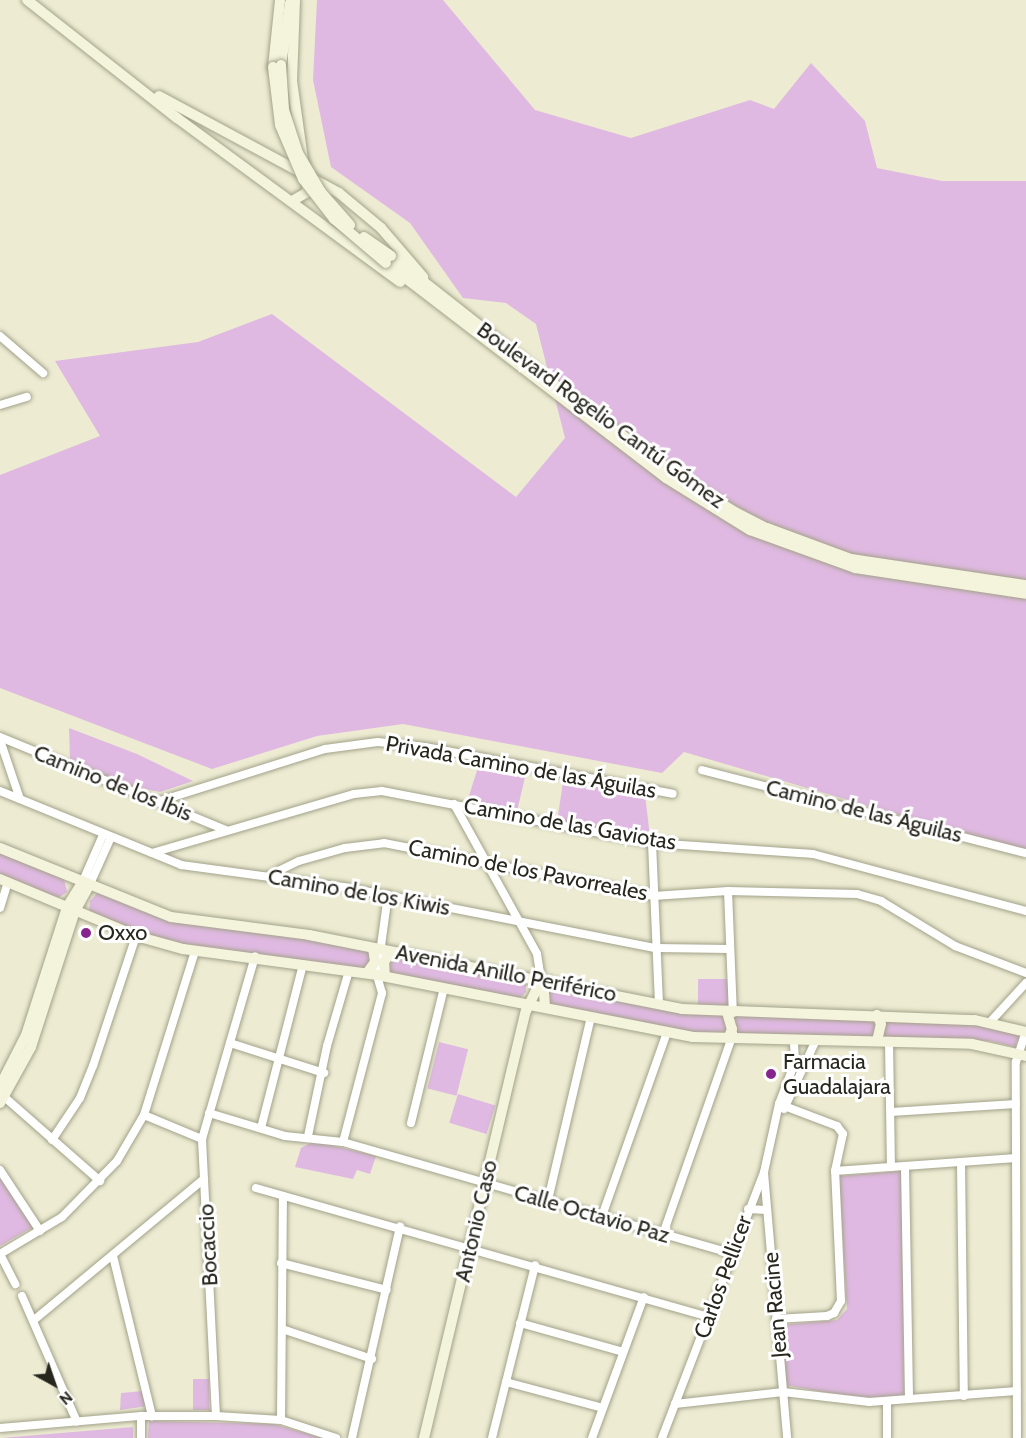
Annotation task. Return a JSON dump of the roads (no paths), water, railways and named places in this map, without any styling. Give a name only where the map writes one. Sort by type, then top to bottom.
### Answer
[{"type":"street","name":"Boulevard Rogelio Cantú Gómez","points":[[27,0],[375,266],[428,292],[682,479],[767,528],[819,549],[879,566],[1026,585]]},
{"type":"street","name":"Boulevard Rogelio Cantú Gómez","points":[[280,0],[277,66],[280,125],[303,179],[340,224],[666,478],[750,530],[855,568],[1026,594]]},
{"type":"street","name":"Boulevard Rogelio Cantú Gómez","points":[[277,66],[293,0]]},
{"type":"street","points":[[291,201],[308,190],[304,148],[292,81],[293,0]]},
{"type":"street","name":"Boulevard Rogelio Cantú Gómez","points":[[143,88],[339,194],[372,220],[421,274],[428,292]]},
{"type":"street","points":[[247,168],[243,155],[255,147]]},
{"type":"street","points":[[0,336],[43,373]]},
{"type":"street","points":[[0,405],[27,397]]},
{"type":"street","points":[[0,739],[20,799]]},
{"type":"street","name":"Camino de los Ibis","points":[[0,739],[160,801],[226,830]]},
{"type":"street","name":"Privada Camino de las Águilas","points":[[160,801],[325,749],[378,742],[425,747],[674,794]]},
{"type":"street","name":"Camino de las Águilas","points":[[702,770],[1026,853]]},
{"type":"street","name":"Camino de los Kiwis","points":[[0,791],[182,865],[270,875],[388,895],[656,948],[730,949]]},
{"type":"street","name":"Camino de las Gaviotas","points":[[152,854],[226,830],[370,791],[418,795],[652,843],[813,854],[1026,911]]},
{"type":"street","points":[[454,804],[541,965],[545,981],[545,1007]]},
{"type":"street","points":[[0,1086],[26,1035],[72,909],[107,836]]},
{"type":"street","name":"Camino de los Pavorreales","points":[[270,875],[299,861],[369,843],[487,862],[653,896],[728,891],[870,896],[954,946],[1026,974]]},
{"type":"street","points":[[652,843],[659,1004]]},
{"type":"street","name":"Avenida Anillo Periférico","points":[[0,848],[84,884],[171,917],[529,976],[659,1004],[732,1012],[877,1015],[991,1021],[1026,1032]]},
{"type":"street","points":[[0,908],[4,881]]},
{"type":"street","name":"Avenida Anillo Periférico","points":[[4,881],[136,936],[195,951],[255,957],[376,975],[667,1032],[733,1038],[972,1044],[1022,1054]]},
{"type":"street","points":[[84,884],[72,909],[31,1047],[2,1098],[100,1181]]},
{"type":"street","points":[[663,1234],[733,1038],[728,891]]},
{"type":"street","points":[[376,975],[384,962],[382,950],[388,895]]},
{"type":"street","points":[[52,1140],[80,1098],[136,936]]},
{"type":"street","points":[[344,1142],[382,993],[376,975],[376,959],[382,950]]},
{"type":"street","points":[[15,1284],[0,1254],[62,1217],[100,1181],[117,1161],[144,1115],[195,951]]},
{"type":"street","name":"Bocaccio","points":[[216,1416],[202,1138],[255,957]]},
{"type":"street","points":[[261,1128],[277,1058],[303,964]]},
{"type":"street","points":[[308,1136],[324,1073],[327,1046],[349,971]]},
{"type":"street","points":[[526,1004],[531,992],[529,976]]},
{"type":"street","points":[[526,1004],[545,981]]},
{"type":"street","points":[[991,1021],[1026,983]]},
{"type":"street","points":[[411,1123],[444,988]]},
{"type":"street","name":"Antonio Caso","points":[[424,1438],[526,1004]]},
{"type":"street","points":[[877,1015],[881,1024],[877,1041]]},
{"type":"street","points":[[890,1016],[885,1033],[889,1041],[891,1167]]},
{"type":"street","points":[[548,1200],[591,1017]]},
{"type":"street","points":[[602,1216],[667,1032]]},
{"type":"street","points":[[1017,1438],[1016,1104],[1026,1032]]},
{"type":"street","name":"Carlos Pellicer","points":[[783,1105],[795,1062],[794,1040]]},
{"type":"street","name":"Carlos Pellicer","points":[[662,1438],[731,1253],[764,1172],[778,1114],[804,1059],[816,1040]]},
{"type":"street","points":[[230,1043],[324,1073]]},
{"type":"street","points":[[891,1112],[1016,1104]]},
{"type":"street","points":[[776,1319],[834,1314],[841,1301],[835,1171],[841,1130],[783,1105]]},
{"type":"street","name":"Calle Octavio Paz","points":[[209,1113],[291,1137],[308,1136],[344,1142],[731,1253]]},
{"type":"street","points":[[144,1115],[202,1138]]},
{"type":"street","points":[[835,1171],[1016,1158]]},
{"type":"street","points":[[961,1162],[964,1396]]},
{"type":"street","points":[[905,1167],[909,1398]]},
{"type":"street","points":[[0,1170],[40,1231]]},
{"type":"street","name":"Jean Racine","points":[[764,1172],[787,1438]]},
{"type":"street","points":[[34,1320],[204,1179]]},
{"type":"street","points":[[256,1188],[400,1226],[708,1317]]},
{"type":"street","points":[[281,1420],[283,1196]]},
{"type":"street","points":[[748,1209],[766,1210]]},
{"type":"street","points":[[1016,1211],[1026,1211]]},
{"type":"street","points":[[352,1438],[372,1359],[400,1226]]},
{"type":"street","points":[[113,1256],[152,1416]]},
{"type":"street","points":[[281,1263],[387,1290]]},
{"type":"street","points":[[492,1438],[534,1265]]},
{"type":"street","points":[[22,1296],[77,1422]]},
{"type":"street","points":[[592,1438],[644,1297]]},
{"type":"street","points":[[520,1323],[623,1352]]},
{"type":"street","points":[[282,1329],[372,1359]]},
{"type":"street","points":[[1017,1336],[1026,1336]]},
{"type":"street","points":[[506,1382],[603,1408]]},
{"type":"street","points":[[675,1404],[783,1392],[887,1401],[1017,1391]]},
{"type":"street","points":[[887,1401],[887,1438]]},
{"type":"street","points":[[141,1416],[141,1438]]},
{"type":"street","points":[[0,1428],[141,1416],[216,1416],[281,1420],[336,1438]]},
{"type":"place","name":"Oxxo","points":[[86,933]]},
{"type":"place","name":"Farmacia Guadalajara","points":[[771,1074]]}]
